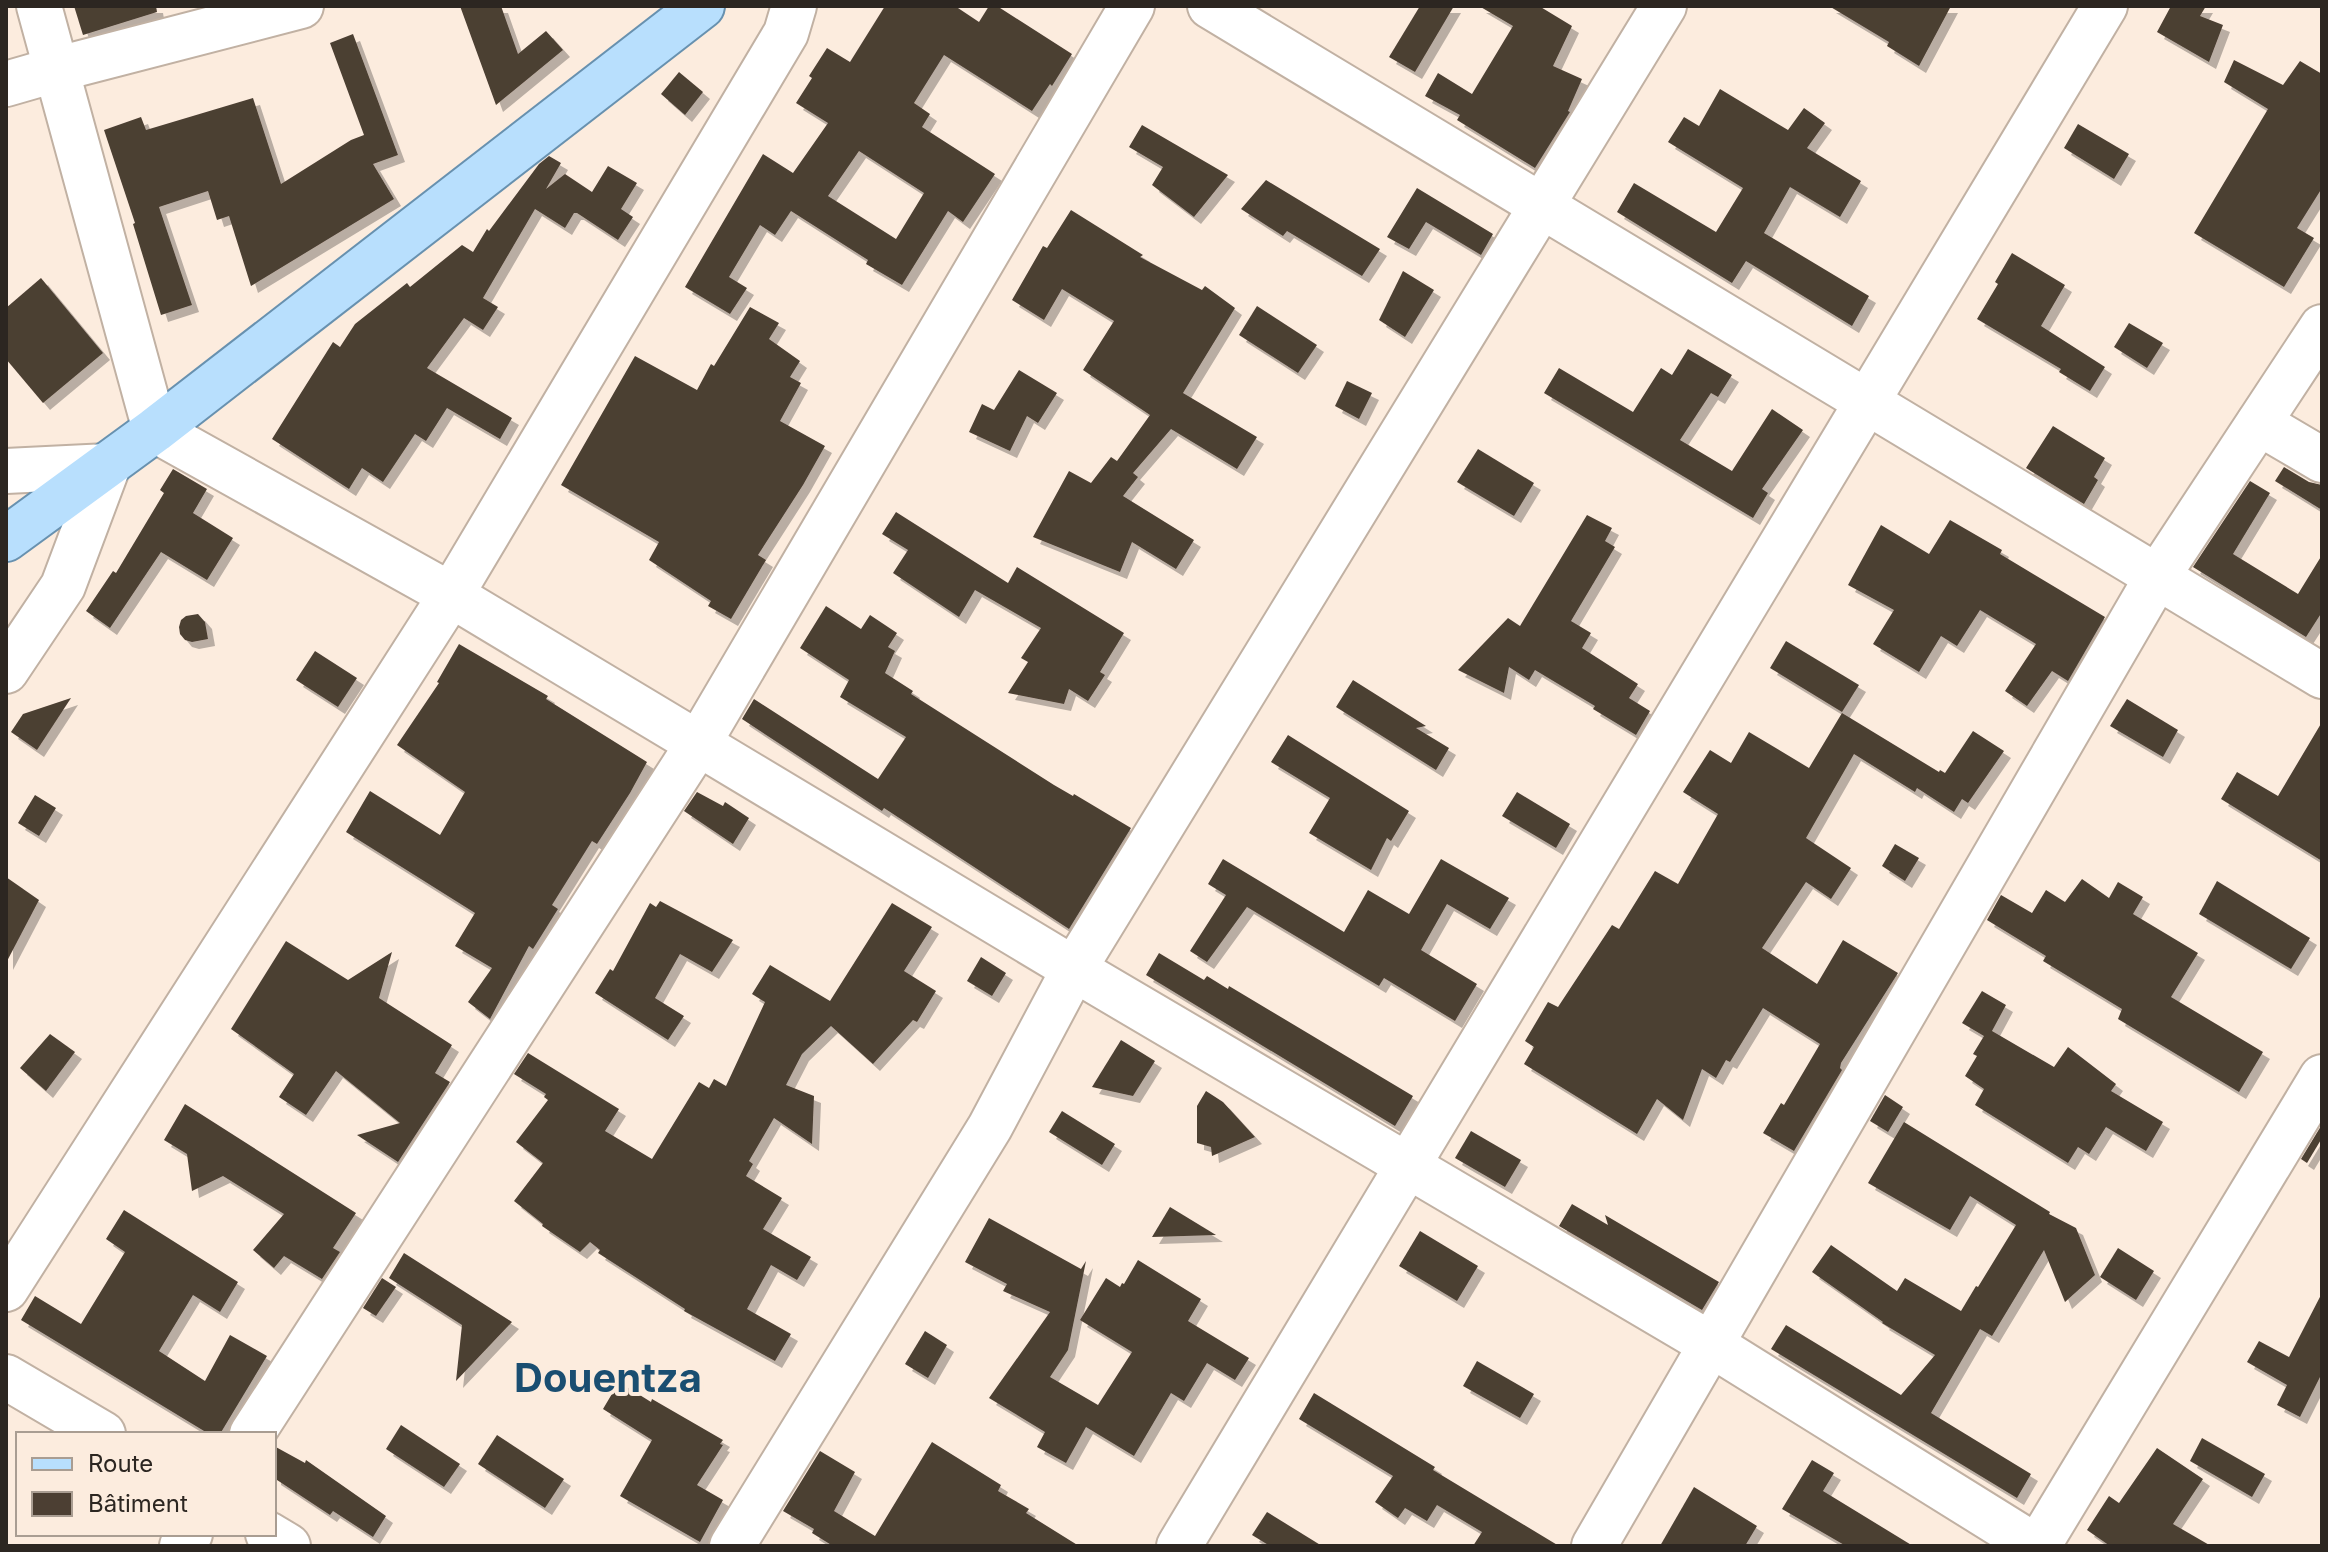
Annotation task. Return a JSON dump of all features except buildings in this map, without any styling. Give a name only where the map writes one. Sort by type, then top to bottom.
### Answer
[{"type":"main road","points":[[6,539],[108,466],[702,6]]},
{"type":"street","points":[[39,6],[155,430],[451,595],[1074,969],[1712,1345],[2037,1546],[2322,1077]]},
{"type":"street","points":[[6,84],[301,6]]},
{"type":"street","points":[[6,1289],[451,595],[778,47],[794,6]]},
{"type":"street","points":[[253,1432],[698,744],[1132,6]]},
{"type":"street","points":[[1210,6],[2322,676]]},
{"type":"street","points":[[732,1546],[990,1127],[1074,969],[1664,6]]},
{"type":"street","points":[[1179,1546],[2105,6]]},
{"type":"street","points":[[1594,1546],[2157,577],[2322,327]]},
{"type":"street","points":[[2259,423],[2322,460]]},
{"type":"street","points":[[6,471],[108,466],[63,586],[6,671]]},
{"type":"street","points":[[6,1377],[100,1432]]},
{"type":"district","name":"Douentza","points":[[608,1377]]}]
